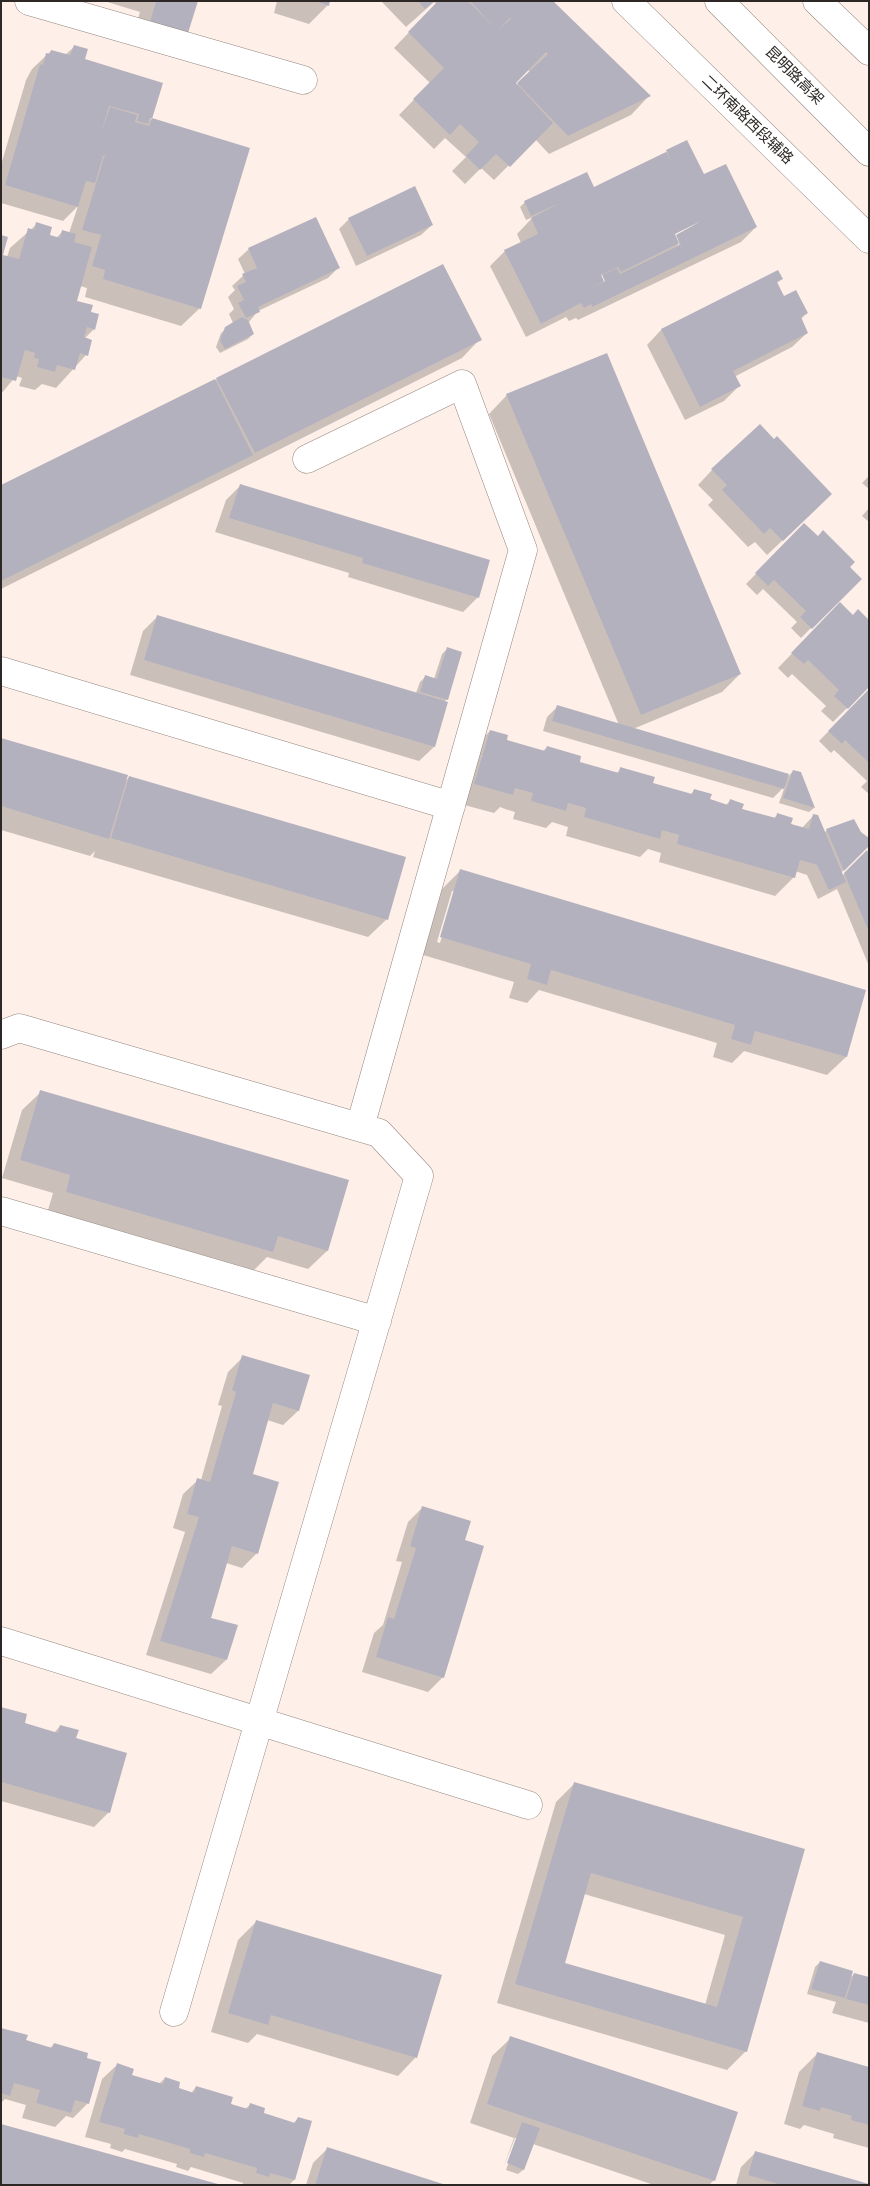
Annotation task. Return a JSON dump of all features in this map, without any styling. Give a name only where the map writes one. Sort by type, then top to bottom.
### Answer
[{"type":"main road","points":[[29,1],[303,80]]},
{"type":"main road","name":"二环南路西段辅路","points":[[626,1],[869,239]]},
{"type":"main road","name":"昆明路高架","points":[[718,1],[869,152]]},
{"type":"main road","points":[[817,1],[869,51]]},
{"type":"main road","points":[[307,459],[462,384],[523,550],[360,1127]]},
{"type":"main road","points":[[1,671],[451,806]]},
{"type":"main road","points":[[1,1035],[19,1028],[379,1133],[419,1176],[174,2012]]},
{"type":"main road","points":[[1,1211],[377,1321]]},
{"type":"main road","points":[[1,1641],[528,1805]]},
{"type":"building","points":[[156,1],[198,1],[188,33],[150,22]]},
{"type":"building","points":[[315,1],[330,1],[329,6]]},
{"type":"building","points":[[418,1],[435,1],[425,9]]},
{"type":"building","points":[[438,1],[468,1],[495,28],[470,1],[553,1],[651,96],[568,136],[517,83],[548,54],[546,52],[516,83],[553,123],[510,167],[496,154],[480,170],[466,156],[479,142],[460,124],[450,135],[413,99],[444,68],[408,32]]},
{"type":"building","points":[[74,45],[88,49],[85,59],[163,83],[152,118],[250,148],[201,309],[103,279],[105,270],[92,266],[101,235],[82,230],[104,157],[107,157],[95,153],[103,156],[95,183],[86,181],[78,207],[5,185],[40,64],[43,65],[46,53],[50,54],[51,50],[70,55]],"holes":[[[109,106],[139,114],[137,121],[148,124],[150,118],[152,119],[149,126],[135,122],[137,115],[110,107],[101,133]]]},
{"type":"building","points":[[687,140],[704,174],[726,164],[757,227],[592,307],[591,304],[584,308],[581,303],[541,324],[504,250],[538,234],[531,218],[560,203],[531,216],[524,201],[587,172],[594,187],[666,152],[671,162],[666,150]],"holes":[[[701,221],[676,235],[682,248],[680,245],[620,274],[617,268],[602,275],[605,281],[585,291],[604,281],[601,275],[618,267],[621,272],[679,243],[675,234]]]},
{"type":"building","points":[[415,186],[433,225],[367,256],[348,218]]},
{"type":"building","points":[[316,217],[340,268],[258,307],[260,312],[246,318],[238,303],[244,300],[237,286],[246,282],[242,274],[257,268],[248,248]]},
{"type":"building","points":[[36,222],[52,227],[50,235],[60,238],[62,230],[76,234],[74,242],[92,247],[77,301],[93,305],[91,312],[99,314],[95,330],[87,327],[84,337],[92,340],[88,356],[80,353],[75,370],[57,365],[55,372],[37,367],[39,359],[34,358],[35,353],[25,350],[16,381],[1,377],[1,235],[8,237],[3,255],[19,259],[28,228],[34,230]]},
{"type":"building","points":[[443,264],[482,340],[255,453],[216,378]]},
{"type":"building","points":[[778,270],[783,279],[777,282],[784,296],[796,290],[808,313],[801,317],[808,333],[733,371],[741,386],[700,407],[661,329]]},
{"type":"building","points":[[242,317],[248,320],[254,334],[225,349],[220,341],[225,327]]},
{"type":"building","points":[[607,353],[741,674],[641,715],[506,394]]},
{"type":"building","points":[[215,379],[253,455],[1,581],[1,485]]},
{"type":"building","points":[[760,424],[774,439],[777,436],[832,494],[783,541],[770,528],[764,534],[722,490],[727,485],[711,469]]},
{"type":"building","points":[[240,484],[490,560],[479,598],[362,563],[363,558],[229,518]]},
{"type":"building","points":[[804,523],[818,536],[823,530],[855,562],[850,567],[862,579],[812,629],[800,617],[806,611],[774,580],[768,586],[755,573]]},
{"type":"building","points":[[840,602],[853,615],[858,609],[869,620],[869,687],[848,709],[834,696],[839,690],[808,660],[804,664],[791,653]]},
{"type":"building","points":[[157,615],[448,702],[435,747],[144,660]]},
{"type":"building","points":[[447,647],[462,652],[448,700],[420,692],[425,675],[437,679]]},
{"type":"building","points":[[869,689],[869,763],[845,740],[842,744],[828,731]]},
{"type":"building","points":[[557,705],[789,774],[784,789],[552,721]]},
{"type":"building","points":[[490,730],[508,735],[507,740],[545,751],[547,746],[581,756],[580,762],[619,773],[620,767],[655,777],[653,783],[692,794],[694,789],[712,794],[710,799],[728,805],[730,799],[744,804],[742,809],[776,818],[777,813],[793,818],[791,824],[809,829],[813,814],[818,815],[846,882],[829,890],[817,865],[800,860],[795,878],[677,844],[679,835],[662,830],[660,839],[584,817],[586,808],[568,803],[566,811],[531,801],[533,793],[515,788],[513,795],[474,784]]},
{"type":"building","points":[[1,738],[128,775],[109,839],[1,806]]},
{"type":"building","points":[[793,770],[801,772],[815,808],[783,798]]},
{"type":"building","points":[[129,776],[406,857],[388,920],[111,838]]},
{"type":"building","points":[[854,819],[861,832],[869,838],[869,846],[844,871],[826,829]]},
{"type":"building","points":[[867,850],[869,854],[869,932],[844,873]]},
{"type":"building","points":[[460,869],[866,990],[847,1057],[755,1031],[751,1045],[731,1039],[735,1025],[551,970],[547,985],[527,979],[531,964],[440,937]]},
{"type":"building","points":[[40,1090],[349,1180],[328,1251],[278,1236],[273,1252],[66,1192],[70,1175],[20,1160]]},
{"type":"building","points":[[242,1355],[310,1375],[299,1411],[273,1403],[253,1474],[279,1482],[258,1554],[232,1546],[211,1618],[238,1625],[227,1660],[160,1641],[199,1517],[187,1514],[197,1478],[210,1482],[236,1392],[232,1390]]},
{"type":"building","points":[[422,1506],[471,1521],[465,1540],[484,1546],[444,1678],[376,1657],[388,1617],[394,1619],[416,1548],[410,1546]]},
{"type":"building","points":[[1,1707],[27,1714],[25,1723],[58,1733],[60,1725],[79,1730],[76,1738],[127,1753],[110,1813],[1,1782]]},
{"type":"building","points":[[574,1782],[805,1849],[747,2052],[515,1984]],"holes":[[[591,1873],[743,1917],[717,2007],[565,1963]]]},
{"type":"building","points":[[256,1920],[442,1975],[417,2058],[271,2015],[268,2025],[228,2013]]},
{"type":"building","points":[[820,1961],[853,1971],[845,1998],[811,1989]]},
{"type":"building","points":[[854,1973],[869,1977],[869,2005],[846,1999]]},
{"type":"building","points":[[1,2028],[28,2035],[26,2040],[52,2048],[54,2043],[88,2053],[87,2058],[101,2062],[89,2104],[75,2100],[71,2113],[36,2103],[40,2090],[14,2083],[10,2096],[1,2093]]},
{"type":"building","points":[[510,2036],[738,2112],[715,2181],[487,2104]]},
{"type":"building","points":[[817,2052],[869,2067],[869,2125],[851,2120],[852,2116],[821,2107],[820,2111],[802,2106]]},
{"type":"building","points":[[117,2063],[134,2069],[132,2075],[163,2084],[165,2077],[180,2082],[179,2088],[194,2093],[196,2086],[233,2097],[231,2104],[248,2109],[250,2103],[265,2108],[264,2113],[295,2123],[298,2117],[312,2121],[295,2180],[270,2173],[269,2177],[256,2173],[257,2168],[205,2153],[204,2157],[190,2153],[190,2149],[139,2134],[138,2138],[123,2134],[125,2129],[99,2122]]},
{"type":"building","points":[[522,2122],[540,2128],[524,2170],[507,2163]]},
{"type":"building","points":[[1,2124],[218,2184],[218,2185],[1,2185]]},
{"type":"building","points":[[327,2147],[443,2184],[443,2185],[315,2185]]},
{"type":"building","points":[[755,2151],[869,2185],[781,2185],[748,2175]]}]
